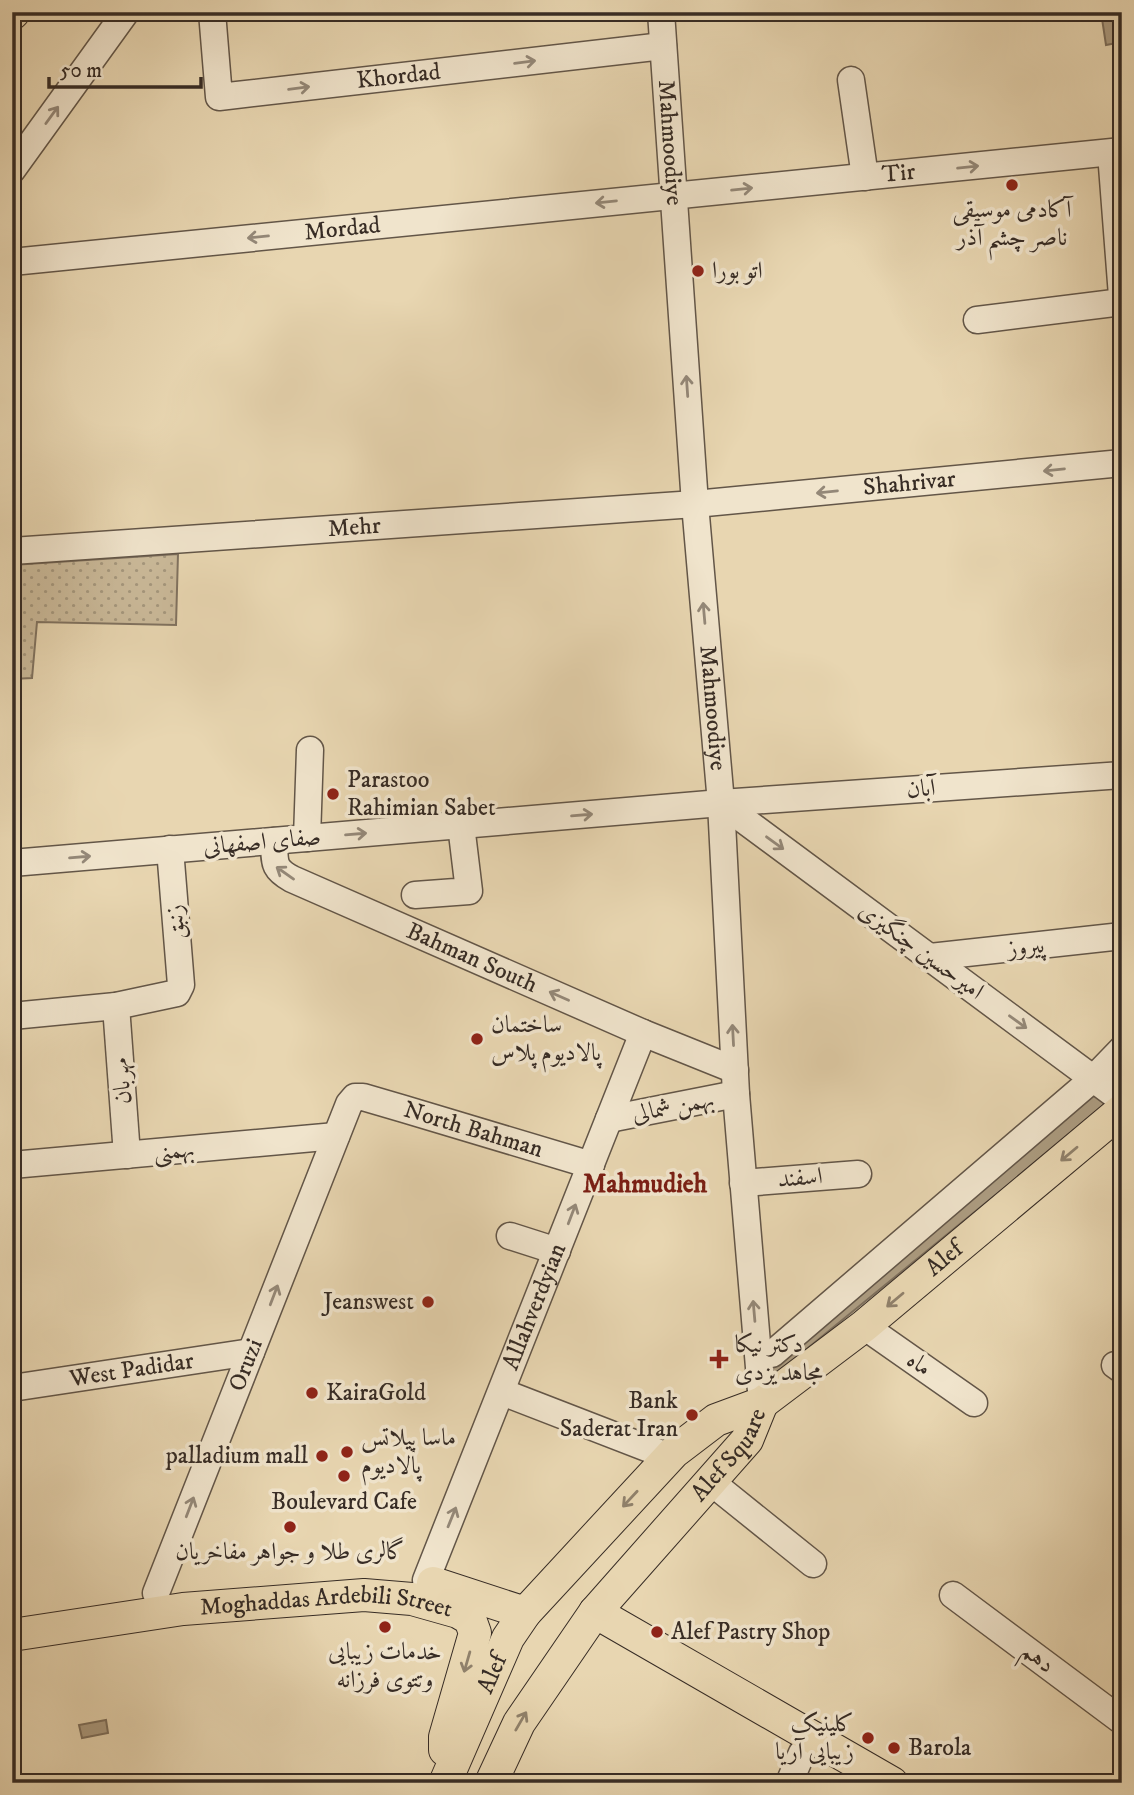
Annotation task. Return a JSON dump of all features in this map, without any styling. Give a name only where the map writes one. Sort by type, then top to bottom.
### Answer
[{"type":"main road","name":"Alef","points":[[762,1403],[864,1326],[1122,1110]]},
{"type":"main road","name":"Alef Square","points":[[558,1577],[672,1455],[716,1420],[762,1403]]},
{"type":"main road","name":"Alef Square","points":[[590,1619],[747,1440],[762,1403]]},
{"type":"main road","points":[[672,1455],[697,1456],[709,1470],[711,1482]]},
{"type":"main road","name":"Moghaddas Ardebili Street","points":[[12,1616],[156,1593],[324,1576],[377,1575],[426,1580],[525,1613]]},
{"type":"main road","name":"Alef","points":[[444,1783],[508,1638],[525,1613],[558,1577]]},
{"type":"main road","name":"Moghaddas Ardebili Street","points":[[12,1635],[184,1609],[364,1595],[412,1599],[458,1612],[470,1619],[475,1633],[445,1737],[444,1783]]},
{"type":"main road","name":"Alef","points":[[491,1783],[519,1723],[590,1619]]},
{"type":"main road","points":[[590,1619],[854,1783]]},
{"type":"main road","points":[[590,1619],[892,1783]]},
{"type":"street","points":[[12,170],[126,12]]},
{"type":"street","name":"Khordad","points":[[212,12],[219,97],[663,46]]},
{"type":"street","name":"Mahmoodiye","points":[[661,12],[695,505],[720,803],[735,1082],[762,1403]]},
{"type":"street","points":[[851,80],[864,177]]},
{"type":"street","points":[[1116,152],[1122,296]]},
{"type":"street","name":"Tir","points":[[674,195],[1116,152]]},
{"type":"street","name":"Mordad","points":[[12,262],[674,195]]},
{"type":"street","points":[[977,320],[1122,302]]},
{"type":"street","name":"Shahrivar","points":[[695,505],[1122,463]]},
{"type":"street","name":"Mehr","points":[[12,551],[695,505]]},
{"type":"street","points":[[307,838],[310,750]]},
{"type":"street","name":"آبان","points":[[720,803],[1122,775]]},
{"type":"street","name":"صفای اصفهانی","points":[[12,863],[720,803]]},
{"type":"street","name":"امیرحسین چنگیزی","points":[[720,803],[1122,1100]]},
{"type":"street","points":[[415,895],[469,891],[461,825]]},
{"type":"street","name":"Bahman South","points":[[274,841],[275,866],[281,873],[643,1033],[735,1082]]},
{"type":"street","name":"زنبق","points":[[116,1006],[177,993],[181,985],[170,849]]},
{"type":"street","name":"پیروز","points":[[930,957],[1122,936]]},
{"type":"street","points":[[12,1016],[116,1006]]},
{"type":"street","name":"مهربان","points":[[116,1006],[127,1155]]},
{"type":"street","name":"Allahverdyian","points":[[426,1580],[643,1033]]},
{"type":"street","points":[[772,1354],[1094,1078],[1122,1049]]},
{"type":"street","name":"بهمن شمالی","points":[[609,1119],[735,1082]]},
{"type":"street","points":[[336,1136],[349,1104],[355,1097],[363,1097],[591,1166]]},
{"type":"street","name":"بهمنی","points":[[12,1165],[336,1136]]},
{"type":"street","name":"Oruzi","points":[[156,1593],[336,1136]]},
{"type":"street","name":"اسفند","points":[[743,1183],[858,1174]]},
{"type":"street","points":[[510,1236],[558,1251]]},
{"type":"street","name":"ماه","points":[[864,1326],[974,1402]]},
{"type":"street","name":"West Padidar","points":[[12,1388],[251,1352]]},
{"type":"street","points":[[502,1392],[672,1455]]},
{"type":"street","points":[[711,1482],[813,1564]]},
{"type":"street","name":"دهم","points":[[953,1595],[1122,1721]]},
{"type":"street","points":[[789,1783],[802,1753]]},
{"type":"shaded area","points":[[1101,12],[1120,12],[1122,42],[1106,45]]},
{"type":"shaded area","points":[[178,554],[176,625],[37,622],[32,678],[12,679],[12,565]]},
{"type":"shaded area","points":[[1094,1087],[1112,1100],[765,1383],[762,1371]]},
{"type":"shaded area","points":[[106,1720],[108,1733],[82,1738],[79,1725]]},
{"type":"place","name":"آکادمی موسیقی ناصر چشم آذر","points":[[1012,185]]},
{"type":"place","name":"اتو بورا","points":[[698,271]]},
{"type":"place","name":"Parastoo Rahimian Sabet","points":[[333,794]]},
{"type":"place","name":"ساختمان پالادیوم پلاس","points":[[477,1039]]},
{"type":"place","name":"Jeanswest","points":[[428,1302]]},
{"type":"place","name":"دکتر نیکا مجاهد یزدی","points":[[719,1359]]},
{"type":"place","name":"KairaGold","points":[[312,1393]]},
{"type":"place","name":"Bank Saderat Iran","points":[[692,1415]]},
{"type":"place","name":"ماسا پیلاتس پالادیوم","points":[[347,1452]]},
{"type":"place","name":"palladium mall","points":[[322,1456]]},
{"type":"place","name":"Boulevard Cafe","points":[[344,1476]]},
{"type":"place","name":"گالری طلا و جواهر مفاخریان","points":[[290,1527]]},
{"type":"place","name":"خدمات زیبایی وتتوی فرزانه","points":[[385,1627]]},
{"type":"place","name":"Alef Pastry Shop","points":[[657,1632]]},
{"type":"place","name":"کلینیک زیبایی آریا","points":[[868,1738]]},
{"type":"place","name":"Barola","points":[[894,1748]]},
{"type":"district","name":"Mahmudieh","points":[[645,1184]]}]
